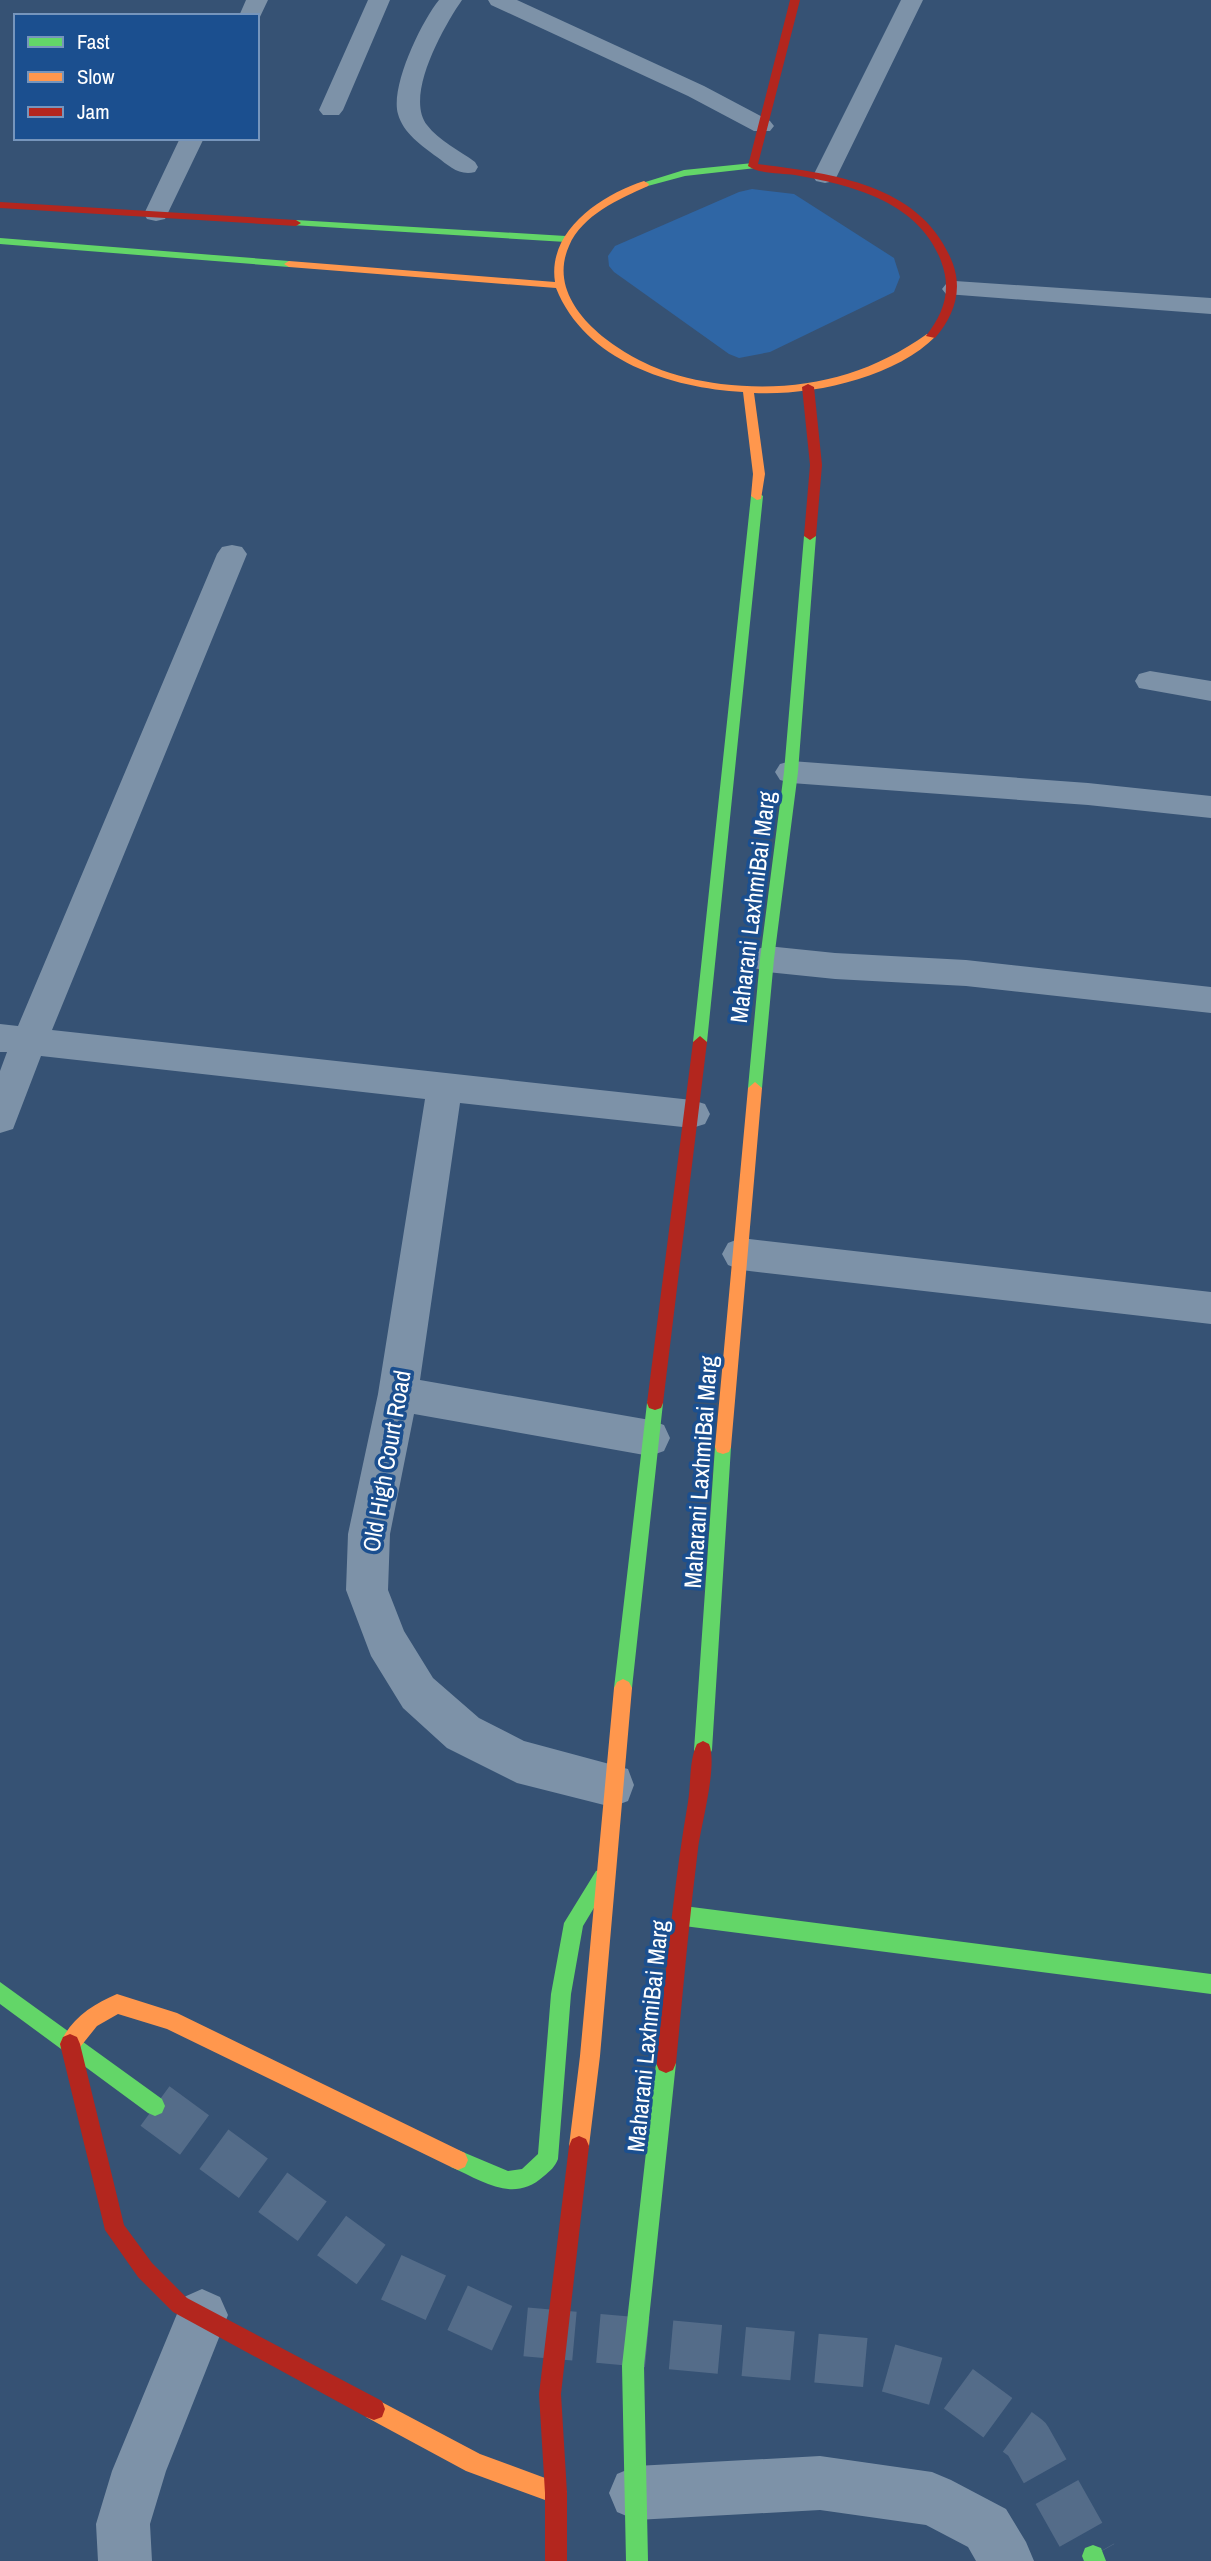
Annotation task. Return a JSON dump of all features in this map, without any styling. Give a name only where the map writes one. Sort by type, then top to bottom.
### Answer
[{"type":"main road","points":[[753,166],[795,0]]},
{"type":"main road","points":[[753,166],[825,176],[879,194],[921,220],[947,253],[955,289],[943,322],[912,351],[866,374],[808,387],[748,389],[691,382],[630,360],[599,343],[571,315],[558,285],[558,261],[566,239],[597,207],[644,184],[703,170],[753,166]]},
{"type":"main road","points":[[0,205],[566,239]]},
{"type":"main road","points":[[0,241],[558,285]]},
{"type":"main road","name":"Maharani LaxhmiBai Marg","points":[[637,2561],[633,2366],[690,1848],[701,1779],[723,1445],[767,959],[791,772],[816,465],[808,387]]},
{"type":"main road","points":[[556,2561],[556,2493],[550,2394],[590,2056],[612,1784],[650,1438],[692,1114],[760,474],[748,389]]},
{"type":"main road","points":[[70,2044],[90,2019],[117,2004],[156,2016],[450,2157],[508,2181],[527,2178],[548,2159],[561,1994],[574,1923],[603,1878]]},
{"type":"main road","points":[[684,1916],[1211,1984]]},
{"type":"main road","points":[[0,1993],[155,2106]]},
{"type":"main road","points":[[70,2044],[115,2230],[145,2270],[180,2305],[474,2463],[556,2493]]},
{"type":"street","points":[[331,110],[379,0]]},
{"type":"street","points":[[450,0],[407,91],[407,110],[416,128],[466,167]]},
{"type":"street","points":[[499,0],[696,92],[762,126]]},
{"type":"street","points":[[825,176],[912,0]]},
{"type":"street","points":[[156,214],[191,140]]},
{"type":"street","points":[[955,289],[1211,306]]},
{"type":"street","points":[[0,1119],[15,1040],[232,554]]},
{"type":"street","points":[[1150,681],[1211,691]]},
{"type":"street","points":[[791,772],[1088,794],[1211,807]]},
{"type":"street","points":[[767,959],[966,974],[1211,1000]]},
{"type":"street","points":[[15,1040],[692,1114]]},
{"type":"street","name":"Old High Court Road","points":[[446,1085],[398,1394],[369,1534],[367,1590],[386,1642],[418,1693],[463,1733],[517,1761],[612,1784]]},
{"type":"street","points":[[741,1254],[1211,1308]]},
{"type":"street","points":[[398,1394],[650,1438]]},
{"type":"street","points":[[125,2561],[123,2524],[139,2472],[202,2315]]},
{"type":"street","points":[[636,2494],[820,2483],[932,2499],[987,2528],[1006,2561]]},
{"type":"shaded area","points":[[752,189],[794,194],[894,258],[900,277],[894,292],[770,352],[739,358],[729,354],[609,266],[608,256],[615,246],[739,192]]},
{"type":"tunnel","points":[[155,2106],[384,2274],[506,2330],[871,2363],[956,2387],[1027,2439],[1093,2556]]},
{"type":"traffic: fast","points":[[644,184],[684,173],[753,166]]},
{"type":"traffic: fast","points":[[296,223],[566,239]]},
{"type":"traffic: fast","points":[[0,241],[289,264]]},
{"type":"traffic: fast","points":[[700,1042],[757,496]]},
{"type":"traffic: fast","points":[[755,1088],[767,959],[791,772],[810,536]]},
{"type":"traffic: fast","points":[[623,1688],[655,1403]]},
{"type":"traffic: fast","points":[[703,1750],[723,1447]]},
{"type":"traffic: fast","points":[[458,2160],[508,2181],[527,2178],[548,2159],[561,1994],[574,1923],[603,1878]]},
{"type":"traffic: fast","points":[[684,1916],[1211,1984]]},
{"type":"traffic: fast","points":[[0,1992],[155,2106]]},
{"type":"traffic: fast","points":[[637,2561],[633,2366],[666,2063]]},
{"type":"traffic: fast","points":[[1093,2556],[1095,2561]]},
{"type":"traffic: slow","points":[[644,184],[611,200],[581,222],[564,245],[558,268],[561,290],[572,311],[609,347],[631,361],[686,381],[721,387],[759,390],[797,388],[835,382],[870,371],[903,356],[931,336]]},
{"type":"traffic: slow","points":[[289,264],[558,285]]},
{"type":"traffic: slow","points":[[748,389],[759,474],[757,496]]},
{"type":"traffic: slow","points":[[723,1447],[755,1088]]},
{"type":"traffic: slow","points":[[579,2146],[590,2056],[623,1688]]},
{"type":"traffic: slow","points":[[70,2044],[90,2019],[117,2004],[170,2020],[458,2160]]},
{"type":"traffic: slow","points":[[374,2409],[474,2463],[556,2493]]},
{"type":"traffic: jam","points":[[753,166],[795,0]]},
{"type":"traffic: jam","points":[[753,166],[811,175],[872,191],[899,204],[922,221],[940,244],[952,282],[949,307],[942,323],[931,336]]},
{"type":"traffic: jam","points":[[0,205],[296,223]]},
{"type":"traffic: jam","points":[[808,387],[816,465],[810,536]]},
{"type":"traffic: jam","points":[[655,1403],[700,1042]]},
{"type":"traffic: jam","points":[[666,2063],[689,1848],[701,1779],[703,1750]]},
{"type":"traffic: jam","points":[[70,2044],[115,2230],[145,2270],[180,2305],[374,2409]]},
{"type":"traffic: jam","points":[[556,2561],[556,2493],[550,2394],[579,2146]]}]
